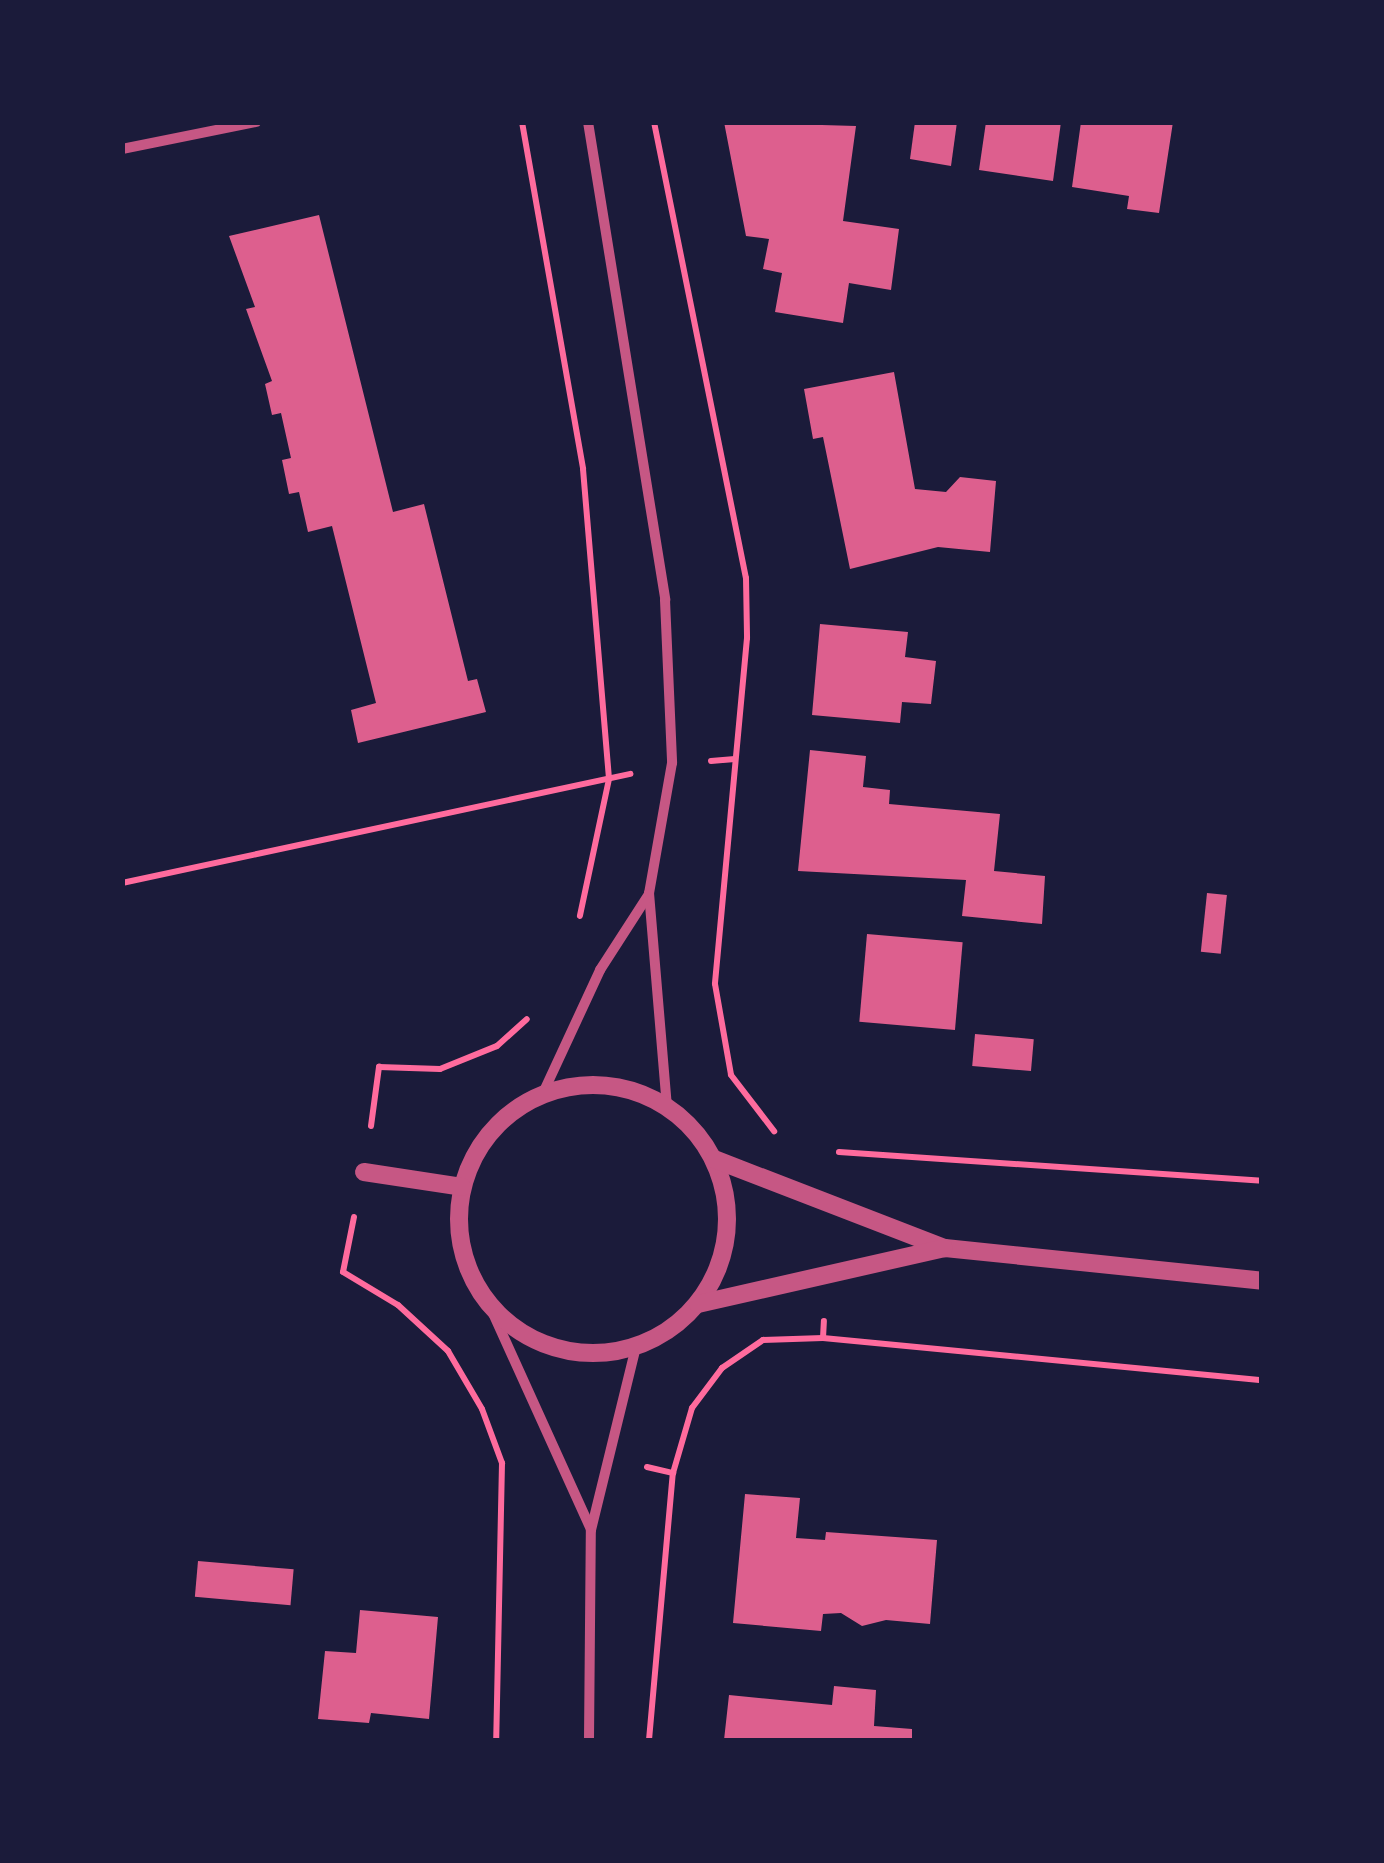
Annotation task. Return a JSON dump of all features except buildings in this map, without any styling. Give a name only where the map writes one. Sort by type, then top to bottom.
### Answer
[{"type":"street","points":[[122,149],[256,122]]},
{"type":"street","points":[[588,122],[665,600],[672,764],[649,893],[668,1106]]},
{"type":"street","points":[[543,1093],[600,970],[649,893]]},
{"type":"street","points":[[491,1309],[521,1334],[556,1350],[595,1354],[636,1347],[671,1330],[698,1304],[718,1270],[728,1233],[726,1195],[714,1158],[668,1106],[618,1086],[580,1084],[543,1093],[506,1116],[478,1148],[462,1187],[458,1230],[468,1272],[491,1309],[592,1530]]},
{"type":"street","points":[[714,1158],[945,1248],[1262,1281]]},
{"type":"street","points":[[364,1172],[462,1187]]},
{"type":"street","points":[[698,1304],[945,1248]]},
{"type":"street","points":[[589,1740],[592,1530],[636,1347]]},
{"type":"path","points":[[522,122],[584,469],[609,779],[575,933]]},
{"type":"path","points":[[654,122],[746,578],[747,638],[715,984],[731,1075],[777,1134],[792,1138]]},
{"type":"path","points":[[122,884],[672,764]]},
{"type":"path","points":[[496,1740],[502,1463],[482,1409],[448,1351],[398,1306],[343,1272],[364,1172],[379,1067],[440,1069],[497,1046],[542,1006]]},
{"type":"path","points":[[823,1148],[1262,1182]]},
{"type":"path","points":[[835,1206],[838,1152]]},
{"type":"path","points":[[823,1338],[828,1273]]},
{"type":"path","points":[[650,1740],[674,1473],[692,1408],[722,1368],[763,1340],[823,1338],[1262,1380]]}]
